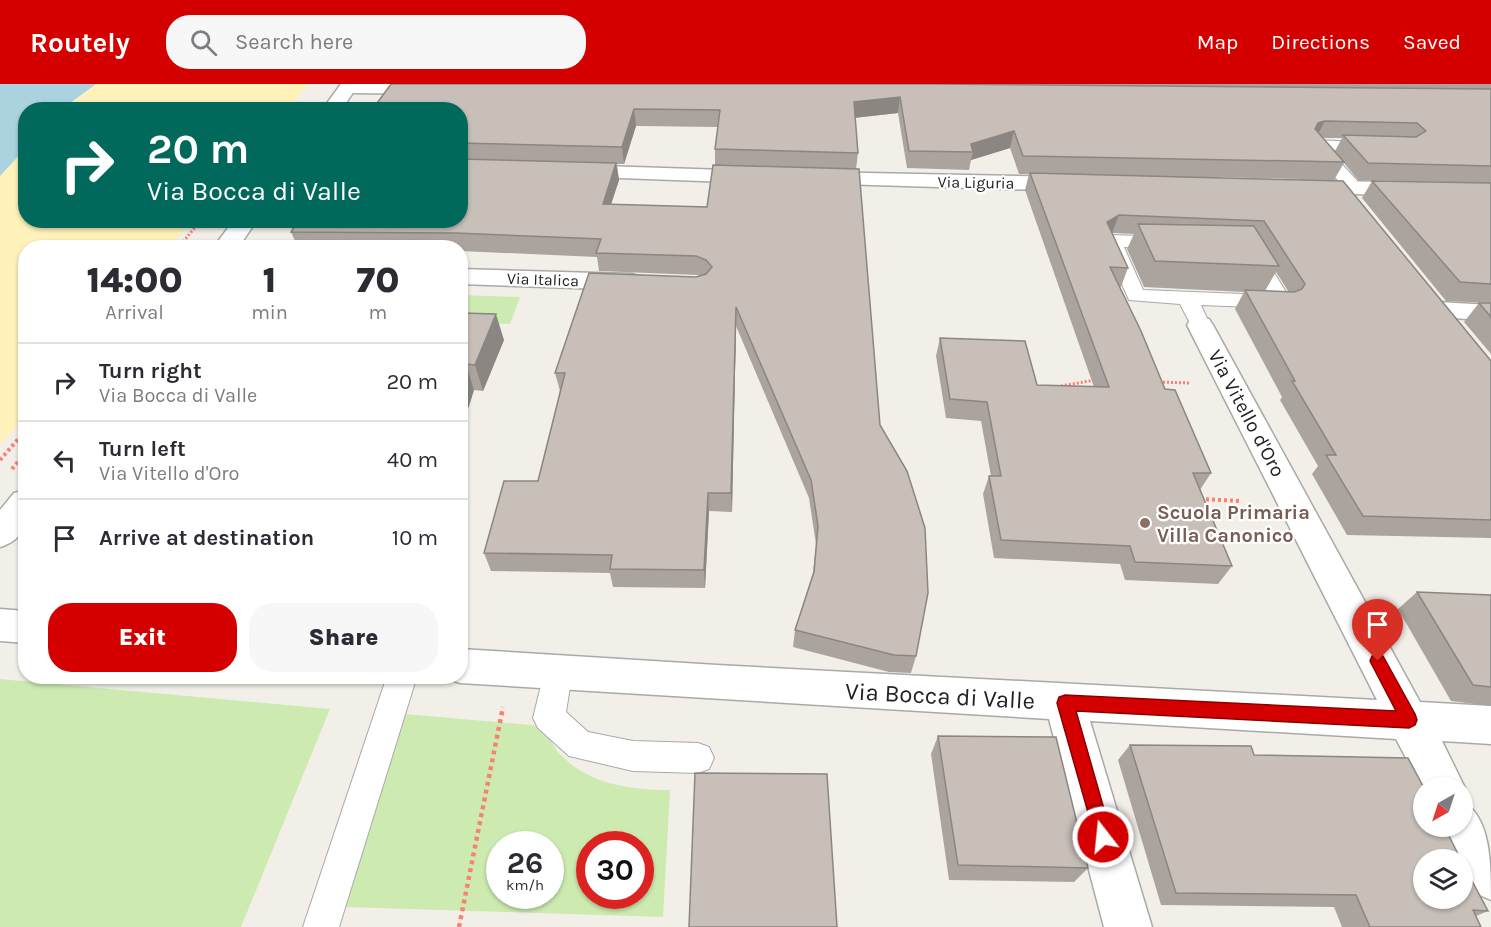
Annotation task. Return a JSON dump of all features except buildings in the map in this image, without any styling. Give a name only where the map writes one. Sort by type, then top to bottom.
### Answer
[{"type":"street","points":[[337,102],[349,86],[454,88]]},
{"type":"street","name":"Via Liguria","points":[[555,171],[1090,184]]},
{"type":"street","points":[[1280,187],[1491,192]]},
{"type":"street","points":[[1347,188],[1360,214]]},
{"type":"street","name":"Via Italica","points":[[468,276],[654,283]]},
{"type":"street","points":[[1458,335],[1431,301],[1491,312]]},
{"type":"street","name":"Via Vitello d'Oro","points":[[1194,311],[1438,777]]},
{"type":"street","points":[[0,534],[18,512]]},
{"type":"street","points":[[0,625],[18,626]]},
{"type":"street","name":"Via Bocca di Valle","points":[[468,667],[557,674],[1065,703],[1491,725]]},
{"type":"street","points":[[1065,703],[1128,927]]},
{"type":"street","points":[[1470,837],[1491,877]]},
{"type":"lane","points":[[1347,188],[1317,145],[1394,146]]},
{"type":"lane","points":[[1180,243],[1112,241],[1136,296],[1194,311],[1282,302],[1248,245],[1237,245]]},
{"type":"lane","points":[[557,674],[549,718],[580,745],[633,756],[698,758]]},
{"type":"lane","points":[[321,927],[399,684]]},
{"type":"path","points":[[185,240],[194,228]]},
{"type":"path","points":[[1059,387],[1090,380],[1102,380]]},
{"type":"path","points":[[1149,382],[1197,383]]},
{"type":"path","points":[[0,460],[18,439]]},
{"type":"path","points":[[1193,499],[1241,501]]},
{"type":"path","points":[[459,927],[511,671]]},
{"type":"green space","points":[[468,295],[520,297],[510,324],[468,323]]},
{"type":"green space","points":[[0,679],[18,681],[18,684],[55,684],[330,709],[241,927],[0,927]]},
{"type":"green space","points":[[405,714],[543,726],[561,755],[587,774],[628,787],[670,790],[663,917],[346,907]]},
{"type":"sand","points":[[96,84],[309,84],[293,102],[72,102]]},
{"type":"sand","points":[[18,157],[18,228],[186,228],[175,240],[18,240],[18,424],[0,445],[0,176]]},
{"type":"water","points":[[0,84],[96,84],[72,102],[18,102],[18,157],[0,176]]},
{"type":"place","name":"Scuola Primaria Villa Canonico","points":[[1145,523]]},
{"type":"route","points":[[1103,837],[1065,703],[1409,720],[1378,661]]}]
